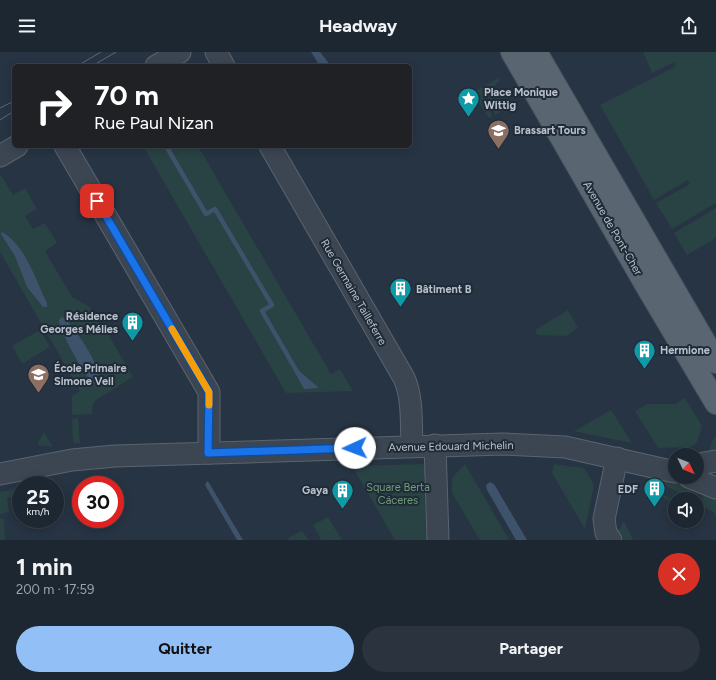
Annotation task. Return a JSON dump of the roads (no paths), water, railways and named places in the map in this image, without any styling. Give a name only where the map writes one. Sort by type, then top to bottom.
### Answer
[{"type":"main road","name":"Avenue de Pont-Cher","points":[[512,52],[648,290],[716,403]]},
{"type":"main road","name":"Avenue de Pont-Cher","points":[[536,52],[716,362]]},
{"type":"street","points":[[159,64],[180,52]]},
{"type":"street","points":[[216,52],[223,64]]},
{"type":"street","points":[[0,156],[14,148]]},
{"type":"street","points":[[66,148],[209,392],[208,453]]},
{"type":"street","name":"Rue Germaine Tailleferre","points":[[271,148],[407,384],[412,446]]},
{"type":"street","name":"Avenue Edouard Michelin","points":[[0,474],[28,467],[100,457],[503,444],[565,447],[668,469]]},
{"type":"street","points":[[435,445],[438,540]]},
{"type":"street","points":[[610,540],[606,533],[604,519],[617,458]]},
{"type":"street","points":[[704,463],[716,461]]},
{"type":"street","points":[[704,483],[716,488]]},
{"type":"water","points":[[311,52],[320,52],[329,64],[319,64]]},
{"type":"water","points":[[2,232],[10,238],[24,254],[47,303],[47,307],[43,307],[27,287],[15,256],[1,234]]},
{"type":"water","points":[[62,317],[66,319],[92,356],[99,381],[94,384],[79,363],[63,333],[59,320]]},
{"type":"water","points":[[298,370],[319,388],[304,389],[294,371]]},
{"type":"water","points":[[207,481],[243,540],[237,540],[205,485]]},
{"type":"water","points":[[490,482],[494,484],[527,540],[516,540],[487,490],[486,485]]},
{"type":"waterway","points":[[167,148],[206,214],[215,209],[272,305],[262,311],[296,370]]},
{"type":"tram line","points":[[80,64],[101,52]]},
{"type":"tram line","points":[[95,64],[116,52]]},
{"type":"tram line","points":[[0,108],[12,102]]},
{"type":"tram line","points":[[0,120],[12,112]]},
{"type":"place","name":"Place Monique Wittig","points":[[468,118]]},
{"type":"place","name":"Brassart Tours","points":[[498,150]]},
{"type":"place","name":"Bâtiment B","points":[[400,308]]},
{"type":"place","name":"Résidence Georges Mélies","points":[[133,342]]},
{"type":"place","name":"Hermione","points":[[645,370]]},
{"type":"place","name":"École Primaire Simone Veil","points":[[38,394]]},
{"type":"place","name":"EDF","points":[[654,508]]},
{"type":"place","name":"Gaya","points":[[343,510]]},
{"type":"park label","name":"Square Berta Cáceres","points":[[398,493]]}]
